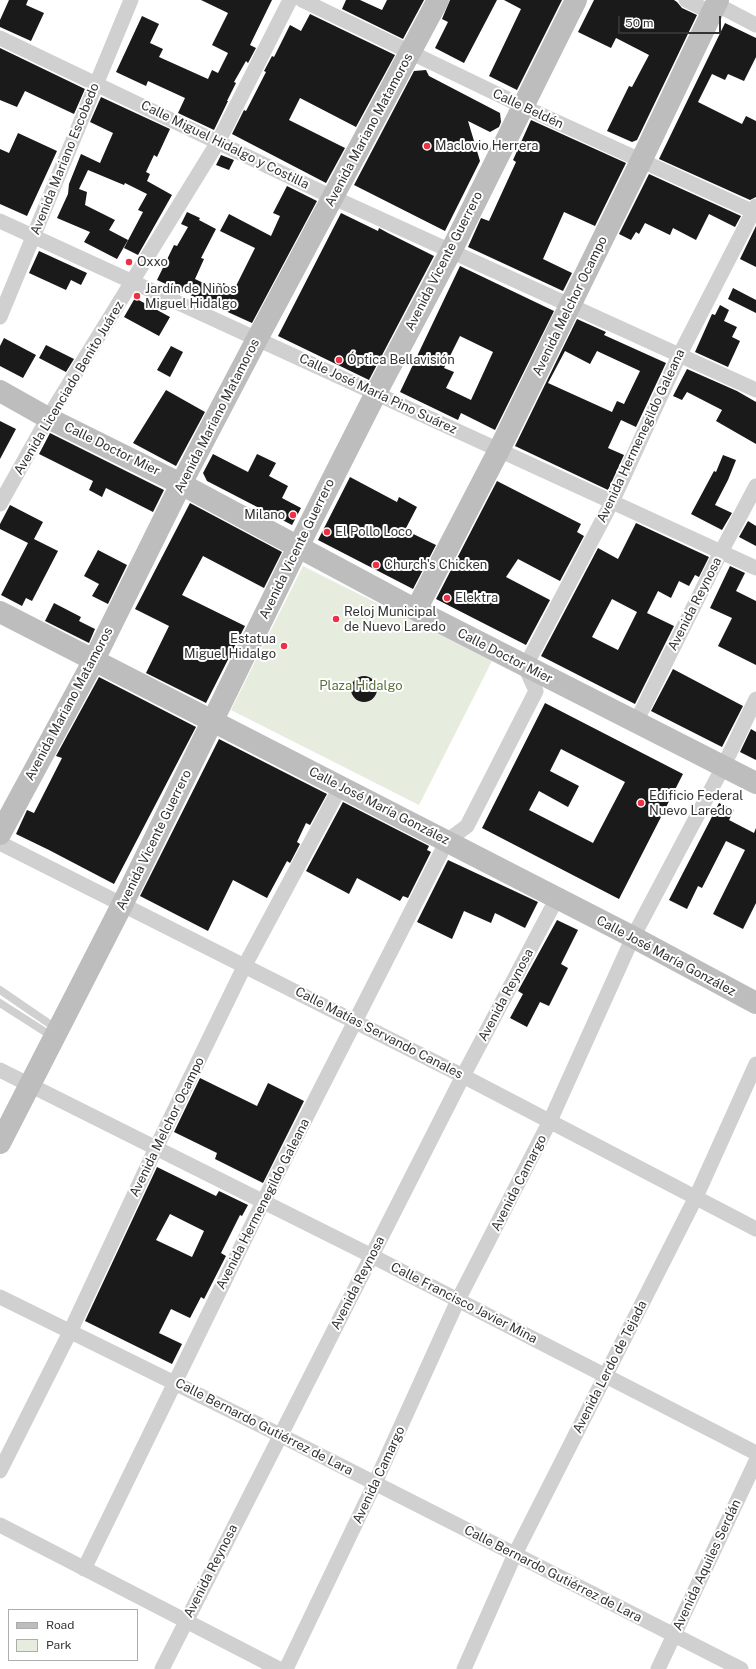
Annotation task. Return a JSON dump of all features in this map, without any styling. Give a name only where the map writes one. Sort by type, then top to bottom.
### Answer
[{"type":"main road","name":"Avenida Mariano Matamoros","points":[[0,834],[94,660],[181,484],[257,339],[438,0]]},
{"type":"main road","name":"Avenida Vicente Guerrero","points":[[0,1143],[122,905],[298,547],[376,393],[451,251],[576,0]]},
{"type":"main road","name":"Avenida Melchor Ocampo","points":[[416,610],[499,450],[715,6]]},
{"type":"main road","name":"Calle Doctor Mier","points":[[0,392],[48,418],[181,484],[416,610],[756,783]]},
{"type":"main road","name":"Calle José María González","points":[[0,612],[341,786],[756,1003]]},
{"type":"street","name":"Avenida Mariano Escobedo","points":[[0,317],[131,0]]},
{"type":"street","name":"Avenida Licenciado Benito Juárez","points":[[0,504],[48,418],[218,142],[290,0]]},
{"type":"street","name":"Calle Beldén","points":[[302,0],[522,106],[755,210]]},
{"type":"street","points":[[686,0],[715,6],[756,25]]},
{"type":"street","name":"Calle Miguel Hidalgo y Costilla","points":[[0,38],[332,197],[571,304],[679,356],[756,390]]},
{"type":"street","name":"Avenida Hermenegildo Galeana","points":[[525,666],[612,502],[679,356],[755,210]]},
{"type":"street","name":"Calle José María Pino Suárez","points":[[0,221],[756,568]]},
{"type":"street","name":"Avenida Reynosa","points":[[636,722],[721,552],[756,486]]},
{"type":"street","points":[[447,841],[467,826],[536,691],[525,666]]},
{"type":"street","name":"Avenida Camargo","points":[[286,1669],[375,1483],[458,1300],[550,1121],[632,937],[723,767],[756,699]]},
{"type":"street","name":"Avenida Melchor Ocampo","points":[[0,1471],[70,1332],[156,1148],[245,966],[341,786]]},
{"type":"street","name":"Avenida Hermenegildo Galeana","points":[[84,1569],[263,1202],[447,841]]},
{"type":"street","name":"Calle Matías Servando Canales","points":[[0,843],[463,1076],[756,1229]]},
{"type":"street","name":"Avenida Reynosa","points":[[162,1669],[463,1076],[557,898]]},
{"type":"street","name":"Avenida Lerdo de Tejada","points":[[464,1669],[515,1554],[696,1197],[756,1064]]},
{"type":"street","name":"Calle Francisco Javier Mina","points":[[0,1070],[372,1256],[756,1453]]},
{"type":"street","name":"Calle Bernardo Gutiérrez de Lara","points":[[0,1297],[280,1435],[741,1669]]},
{"type":"street","name":"Avenida Aquiles Serdán","points":[[658,1669],[756,1461]]},
{"type":"street","points":[[0,1525],[185,1622],[279,1669]]},
{"type":"lane","points":[[0,990],[56,1034]]},
{"type":"lane","points":[[0,1003],[56,1034]]},
{"type":"green space","name":"Plaza Hidalgo","points":[[303,566],[492,661],[419,805],[231,710]]},
{"type":"building","points":[[9,0],[28,0],[26,5],[44,13],[31,41],[0,27],[0,20]]},
{"type":"building","points":[[201,0],[272,0],[250,45],[256,48],[248,63],[246,61],[234,82],[236,83],[214,130],[178,113],[185,98],[148,81],[146,86],[116,72],[142,16],[159,24],[150,43],[163,49],[159,57],[208,79],[212,70],[218,73],[228,53],[212,45],[228,13]]},
{"type":"building","points":[[346,0],[360,0],[382,10],[387,0],[424,0],[403,39],[342,9]]},
{"type":"building","points":[[450,0],[497,0],[464,63],[435,48],[448,22],[442,19]]},
{"type":"building","points":[[504,0],[562,0],[517,90],[489,76],[521,9]]},
{"type":"building","points":[[594,0],[674,0],[682,8],[697,15],[637,140],[632,142],[607,131],[629,86],[632,87],[649,55],[616,38],[611,48],[578,32]]},
{"type":"building","points":[[310,14],[395,55],[356,127],[300,98],[289,120],[345,148],[326,183],[232,134],[244,110],[246,111],[266,72],[264,71],[272,56],[274,57],[290,25],[301,31]]},
{"type":"building","points":[[725,23],[756,38],[756,57],[744,81],[728,74],[725,80],[712,74],[698,102],[742,124],[746,116],[756,121],[756,197],[750,200],[659,159]]},
{"type":"building","points":[[0,48],[85,89],[74,114],[25,91],[17,107],[0,100]]},
{"type":"building","points":[[426,70],[429,76],[500,113],[501,122],[499,127],[490,132],[468,121],[480,161],[445,231],[354,185],[414,71]]},
{"type":"building","points":[[101,97],[170,129],[157,157],[154,155],[146,172],[150,174],[147,181],[172,195],[138,255],[124,248],[143,212],[138,210],[147,194],[125,183],[124,185],[88,170],[79,189],[87,192],[85,205],[115,220],[109,230],[128,240],[117,259],[84,242],[90,232],[57,218],[68,194],[69,184],[81,154],[100,163],[113,133],[90,122]]},
{"type":"building","points":[[531,120],[626,163],[595,226],[564,212],[543,259],[572,273],[563,291],[468,247],[481,218],[489,221],[516,162],[513,160]]},
{"type":"building","points":[[18,133],[57,151],[27,216],[0,204],[0,149],[9,153]]},
{"type":"building","points":[[221,155],[234,160],[229,170],[216,165]]},
{"type":"building","points":[[649,174],[741,216],[735,227],[709,214],[696,240],[673,228],[670,235],[645,223],[639,234],[636,232],[631,240],[619,234]]},
{"type":"building","points":[[287,186],[317,201],[252,323],[157,280],[174,245],[177,246],[188,227],[181,224],[187,212],[200,218],[199,220],[216,229],[201,258],[204,259],[195,279],[218,290],[221,282],[235,288],[255,248],[220,231],[229,214],[271,236],[280,216],[273,213]]},
{"type":"building","points":[[341,213],[378,231],[379,228],[434,256],[369,380],[278,336]]},
{"type":"building","points":[[756,226],[756,267],[740,259]]},
{"type":"building","points":[[39,251],[87,273],[81,285],[71,280],[66,290],[29,273]]},
{"type":"building","points":[[460,266],[554,311],[495,430],[461,413],[458,420],[400,392]],"holes":[[[460,336],[493,352],[471,400],[446,388],[454,372],[444,368]]]},
{"type":"building","points":[[733,288],[756,300],[756,313],[728,299]]},
{"type":"building","points":[[135,298],[170,317],[159,336],[124,317]]},
{"type":"building","points":[[720,305],[729,310],[724,321],[737,327],[732,337],[740,341],[728,367],[695,352],[712,314],[715,315]]},
{"type":"building","points":[[577,319],[606,332],[604,335],[666,363],[636,427],[621,420],[608,448],[624,455],[608,490],[515,446]],"holes":[[[565,351],[590,364],[597,351],[640,371],[624,404],[617,401],[612,412],[548,383]]]},
{"type":"building","points":[[4,338],[36,355],[23,378],[0,366],[0,346]]},
{"type":"building","points":[[46,345],[74,359],[66,372],[39,358]]},
{"type":"building","points":[[171,346],[183,352],[170,377],[157,370]]},
{"type":"building","points":[[687,369],[737,391],[756,402],[756,444],[716,421],[722,410],[687,392],[682,400],[673,396]]},
{"type":"building","points":[[166,390],[205,412],[176,466],[133,443]]},
{"type":"building","points":[[0,421],[16,429],[0,459]]},
{"type":"building","points":[[50,433],[164,490],[153,512],[106,488],[102,497],[89,490],[93,481],[39,454]]},
{"type":"building","points":[[213,454],[248,472],[257,454],[276,463],[269,476],[288,486],[282,498],[301,508],[292,525],[207,481],[203,473]]},
{"type":"building","points":[[723,455],[736,460],[728,480],[715,505],[732,513],[722,530],[691,514],[714,471],[716,472]]},
{"type":"building","points":[[350,477],[397,502],[399,497],[417,507],[405,530],[436,545],[413,589],[318,540]]},
{"type":"building","points":[[497,481],[581,524],[577,532],[584,536],[560,581],[518,559],[506,577],[550,600],[526,645],[436,599]]},
{"type":"building","points":[[190,503],[282,552],[264,588],[203,556],[182,595],[245,626],[206,703],[146,673],[169,626],[135,609]]},
{"type":"building","points":[[10,505],[43,522],[34,539],[58,551],[32,601],[26,598],[22,606],[1,595],[28,543],[0,529],[0,524]]},
{"type":"building","points":[[748,521],[756,526],[756,546],[739,537]]},
{"type":"building","points":[[636,523],[709,557],[699,577],[695,575],[689,586],[679,581],[671,598],[658,591],[647,613],[674,626],[635,704],[541,656],[598,548],[618,559]],"holes":[[[612,599],[637,612],[618,650],[592,637]]]},
{"type":"building","points":[[98,550],[127,565],[108,604],[92,596],[99,584],[84,576]]},
{"type":"building","points":[[730,566],[745,573],[736,591],[756,601],[756,665],[718,646],[732,618],[710,608]]},
{"type":"building","points":[[54,603],[81,617],[79,621],[95,629],[89,643],[45,621]]},
{"type":"building","points":[[673,669],[743,706],[722,747],[651,711]]},
{"type":"building","points":[[364,676],[373,680],[377,689],[373,698],[364,702],[355,698],[351,689],[355,680]]},
{"type":"building","points":[[99,677],[196,727],[114,884],[16,834],[27,810],[34,813],[62,758],[56,756]]},
{"type":"building","name":"Edificio Federal Nuevo Laredo","points":[[545,703],[683,774],[619,899],[482,828]],"holes":[[[561,749],[625,782],[593,843],[529,810],[539,791],[568,807],[579,786],[550,771]]]},
{"type":"building","points":[[751,729],[756,732],[756,760],[740,752]]},
{"type":"building","points":[[219,739],[327,794],[310,825],[306,823],[297,842],[300,844],[290,863],[287,861],[267,898],[233,880],[208,931],[140,896]]},
{"type":"building","points":[[343,802],[429,846],[427,850],[431,852],[408,898],[403,896],[400,901],[357,878],[349,894],[306,871]]},
{"type":"building","points":[[719,803],[734,810],[729,820],[754,833],[756,828],[756,903],[743,929],[713,914],[745,850],[726,841],[702,888],[698,886],[687,909],[669,900]]},
{"type":"building","points":[[448,860],[538,902],[525,928],[495,913],[491,923],[464,911],[452,939],[417,922]]},
{"type":"building","points":[[557,920],[578,930],[561,964],[568,968],[549,1006],[540,1002],[527,1027],[510,1018],[523,994],[518,991]]},
{"type":"building","points":[[200,1078],[257,1106],[268,1083],[304,1101],[263,1183],[215,1159],[217,1153],[174,1132]]},
{"type":"building","points":[[157,1167],[216,1196],[219,1191],[248,1205],[242,1216],[240,1215],[221,1253],[226,1256],[204,1299],[201,1297],[190,1318],[171,1309],[159,1333],[182,1344],[172,1364],[85,1321]],"holes":[[[170,1214],[204,1231],[192,1257],[156,1240]]]},
{"type":"place","name":"Maclovio Herrera","points":[[427,146]]},
{"type":"place","name":"Oxxo","points":[[129,262]]},
{"type":"place","name":"Jardín de Niños Miguel Hidalgo","points":[[137,296]]},
{"type":"place","name":"Óptica Bellavisión","points":[[339,360]]},
{"type":"place","name":"Milano","points":[[293,515]]},
{"type":"place","name":"El Pollo Loco","points":[[327,532]]},
{"type":"place","name":"Church's Chicken","points":[[376,565]]},
{"type":"place","name":"Elektra","points":[[447,598]]},
{"type":"place","name":"Reloj Municipal de Nuevo Laredo","points":[[336,619]]},
{"type":"place","name":"Estatua Miguel Hidalgo","points":[[284,646]]},
{"type":"place","name":"Edificio Federal Nuevo Laredo","points":[[641,803]]}]
